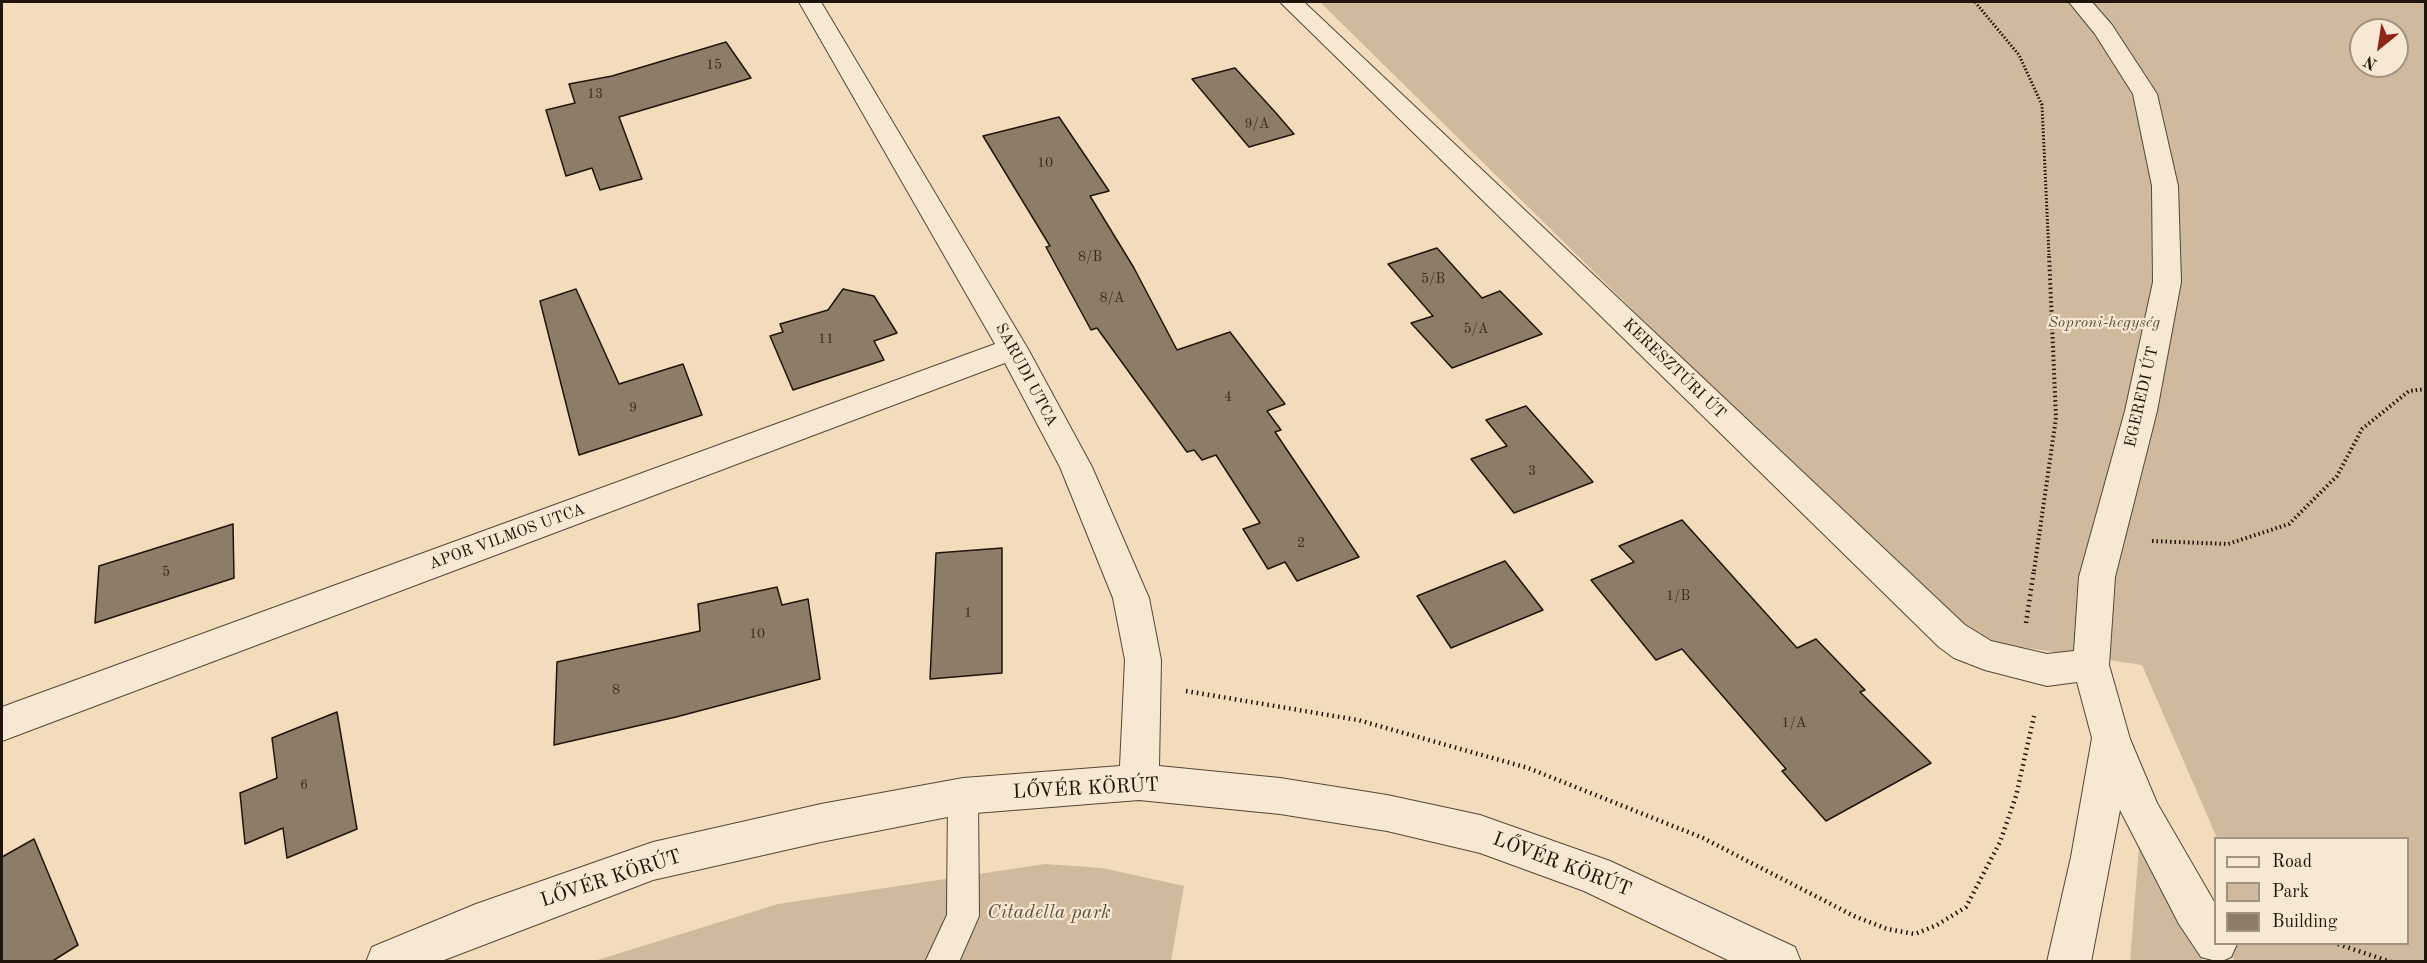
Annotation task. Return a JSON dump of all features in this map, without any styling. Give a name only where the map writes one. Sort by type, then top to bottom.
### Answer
[{"type":"street","name":"SARUDI UTCA","points":[[810,2],[1013,349],[1076,467],[1131,598],[1143,660],[1139,782]]},
{"type":"street","name":"KERESZTÚRI ÚT","points":[[1291,2],[1952,636],[1967,647],[1985,655],[2047,670],[2091,665]]},
{"type":"street","name":"EGEREDI ÚT","points":[[2080,2],[2104,30],[2145,94],[2165,186],[2167,282],[2141,411],[2097,577],[2091,665],[2111,738],[2141,813],[2194,910],[2214,940]]},
{"type":"street","name":"APOR VILMOS UTCA","points":[[2,724],[1013,349]]},
{"type":"street","name":"EGEREDI ÚT","points":[[2069,962],[2092,857],[2111,738]]},
{"type":"street","name":"LŐVÉR KÖRÚT","points":[[387,962],[476,926],[653,861],[821,823],[963,796],[1139,782],[1280,796],[1387,813],[1480,834],[1595,874],[1780,962]]},
{"type":"street","name":"EGEREDI ÚT","points":[[2217,945],[2230,962]]},
{"type":"lane","points":[[942,962],[963,916],[963,796]]},
{"type":"path","points":[[1144,684],[1358,720],[1528,768],[1703,838],[1854,916],[1887,929],[1915,934],[1937,925],[1966,907],[2000,842],[2016,796],[2047,670],[2047,654],[2030,644],[2024,632],[2056,418],[2042,105],[2019,55],[1975,2]]},
{"type":"path","points":[[2106,539],[2228,544],[2289,524],[2337,476],[2362,429],[2409,391],[2426,389]]},
{"type":"path","points":[[2341,945],[2391,962]]},
{"type":"green space","name":"Soproni-hegység","points":[[1320,2],[2425,2],[2425,961],[2235,961],[2222,945],[2409,945],[2409,837],[2217,837],[2142,665],[1967,639]]},
{"type":"green space","points":[[2139,847],[2167,894],[2203,961],[2130,962]]},
{"type":"green space","name":"Citadella park","points":[[1045,864],[1102,868],[1184,886],[1171,961],[591,962],[778,904]]},
{"type":"building","points":[[726,42],[751,78],[619,117],[642,179],[600,190],[592,168],[566,176],[546,110],[575,103],[569,84],[612,76]]},
{"type":"building","points":[[1235,68],[1294,134],[1249,147],[1192,79]]},
{"type":"building","points":[[1059,117],[1109,191],[1090,196],[1134,268],[1177,350],[1230,332],[1285,404],[1267,411],[1281,430],[1275,432],[1359,557],[1297,581],[1285,562],[1268,569],[1243,529],[1260,523],[1216,455],[1202,460],[1194,450],[1187,452],[1097,328],[1091,330],[1046,247],[1050,246],[983,136]]},
{"type":"building","points":[[1437,248],[1482,298],[1500,291],[1542,334],[1452,368],[1411,323],[1433,316],[1388,264]]},
{"type":"building","points":[[576,289],[619,384],[683,364],[702,415],[579,455],[540,301]]},
{"type":"building","points":[[843,289],[874,296],[897,333],[874,341],[884,360],[793,390],[770,336],[783,332],[780,324],[828,310]]},
{"type":"building","points":[[1526,406],[1593,482],[1514,513],[1471,459],[1507,446],[1486,420]]},
{"type":"building","points":[[1682,520],[1797,648],[1816,639],[1865,690],[1860,692],[1931,763],[1826,821],[1782,771],[1786,769],[1682,649],[1656,660],[1591,580],[1634,562],[1619,546]]},
{"type":"building","points":[[233,524],[234,578],[95,623],[99,566]]},
{"type":"building","points":[[1002,548],[1002,673],[930,679],[936,553]]},
{"type":"building","points":[[1505,561],[1543,610],[1451,648],[1417,596]]},
{"type":"building","points":[[777,587],[782,605],[808,599],[820,679],[676,717],[554,745],[557,662],[700,631],[698,604]]},
{"type":"building","points":[[337,712],[357,829],[287,858],[283,828],[245,844],[240,793],[277,778],[272,738]]},
{"type":"building","points":[[34,839],[78,945],[51,962],[2,962],[2,857]]}]
